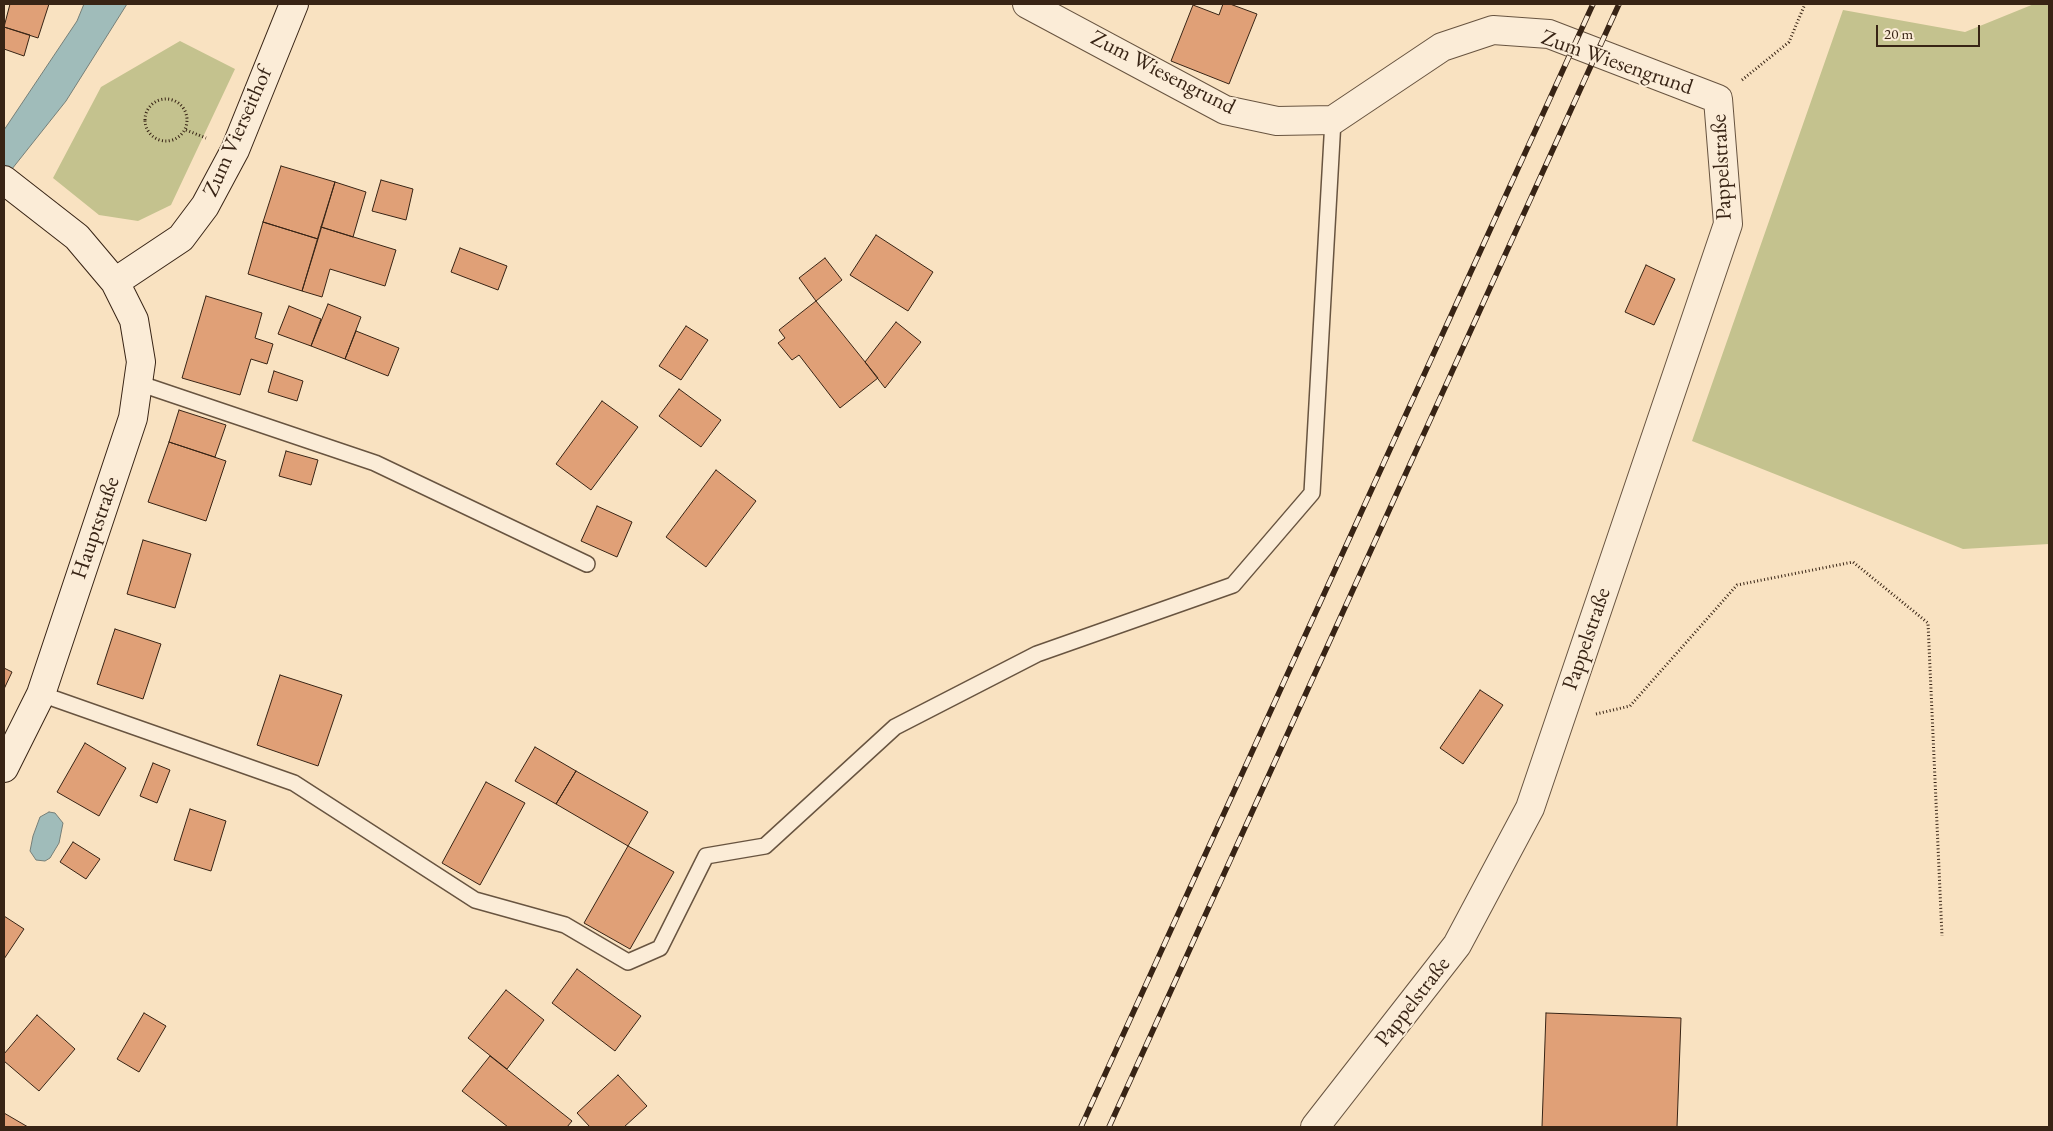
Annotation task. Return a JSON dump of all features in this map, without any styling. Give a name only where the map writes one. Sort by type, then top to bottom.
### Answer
[{"type":"street","name":"Zum Vierseithof","points":[[115,282],[181,238],[205,206],[235,150],[294,4]]},
{"type":"street","name":"Zum Wiesengrund","points":[[1027,4],[1225,110],[1277,121],[1333,120],[1442,47],[1493,30],[1549,34],[1718,98]]},
{"type":"street","name":"Pappelstraße","points":[[1315,1127],[1457,945],[1530,808],[1728,224],[1718,98]]},
{"type":"street","name":"Hauptstraße","points":[[4,180],[77,237],[115,282],[134,320],[140,362],[133,418],[40,694],[4,768]]},
{"type":"lane","points":[[40,694],[294,783],[475,900],[565,925],[628,962],[652,952],[660,948],[706,856],[765,846],[895,727],[1037,654],[1232,585],[1312,493],[1333,120]]},
{"type":"lane","points":[[138,383],[375,463],[588,564]]},
{"type":"path","points":[[1718,98],[1789,42],[1805,4]]},
{"type":"path","points":[[165,98],[179,103],[187,115],[186,130],[175,140],[160,141],[148,132],[145,118],[151,104],[165,98]]},
{"type":"path","points":[[1559,722],[1630,706],[1737,585],[1853,562],[1928,623],[1942,936]]},
{"type":"shaded area","points":[[2034,4],[2049,4],[2049,544],[1963,549],[1692,441],[1843,10],[1965,32]]},
{"type":"shaded area","points":[[180,41],[235,69],[171,205],[138,221],[99,215],[53,178],[101,87]]},
{"type":"water","points":[[84,4],[127,4],[66,101],[4,179],[4,130],[77,21]]},
{"type":"water","points":[[49,812],[55,813],[63,823],[59,843],[50,858],[45,861],[36,860],[30,851],[33,836],[40,817]]},
{"type":"building","points":[[10,4],[49,4],[38,38],[4,27]]},
{"type":"building","points":[[1223,4],[1230,4],[1257,14],[1229,84],[1171,61],[1193,5],[1219,15]]},
{"type":"building","points":[[4,27],[30,35],[24,56],[4,49]]},
{"type":"building","points":[[281,166],[335,182],[318,239],[263,222]]},
{"type":"building","points":[[381,180],[413,189],[406,220],[372,211]]},
{"type":"building","points":[[335,182],[366,192],[353,237],[321,227]]},
{"type":"building","points":[[263,222],[318,239],[302,291],[248,274]]},
{"type":"building","points":[[321,227],[396,250],[385,286],[330,269],[322,297],[302,291]]},
{"type":"building","points":[[876,235],[933,272],[908,311],[850,275]]},
{"type":"building","points":[[460,248],[507,266],[498,290],[451,272]]},
{"type":"building","points":[[825,258],[842,280],[816,301],[799,278]]},
{"type":"building","points":[[1646,265],[1675,279],[1654,325],[1625,312]]},
{"type":"building","points":[[206,296],[262,313],[255,338],[273,344],[267,364],[251,359],[240,395],[182,378]]},
{"type":"building","points":[[816,301],[878,378],[840,408],[799,355],[792,360],[778,343],[785,338],[779,330]]},
{"type":"building","points":[[328,304],[361,317],[345,359],[311,346]]},
{"type":"building","points":[[289,306],[321,319],[311,346],[278,334]]},
{"type":"building","points":[[896,322],[921,342],[885,388],[865,362]]},
{"type":"building","points":[[686,326],[708,340],[681,380],[659,366]]},
{"type":"building","points":[[356,331],[399,348],[388,376],[345,359]]},
{"type":"building","points":[[274,371],[303,381],[297,401],[268,392]]},
{"type":"building","points":[[679,389],[721,420],[701,447],[659,416]]},
{"type":"building","points":[[602,401],[638,427],[591,490],[556,464]]},
{"type":"building","points":[[179,410],[226,425],[215,457],[169,442]]},
{"type":"building","points":[[169,442],[226,461],[206,521],[148,502]]},
{"type":"building","points":[[286,451],[318,460],[311,485],[279,476]]},
{"type":"building","points":[[716,470],[756,501],[706,567],[666,537]]},
{"type":"building","points":[[597,506],[632,522],[617,557],[581,541]]},
{"type":"building","points":[[143,540],[191,554],[175,608],[127,594]]},
{"type":"building","points":[[115,629],[161,644],[143,699],[97,684]]},
{"type":"building","points":[[4,668],[12,672],[4,689]]},
{"type":"building","points":[[280,675],[342,695],[318,766],[257,745]]},
{"type":"building","points":[[1480,690],[1503,705],[1463,764],[1440,748]]},
{"type":"building","points":[[85,743],[126,768],[99,816],[57,792]]},
{"type":"building","points":[[535,747],[576,771],[556,804],[515,781]]},
{"type":"building","points":[[153,763],[170,770],[157,803],[140,796]]},
{"type":"building","points":[[576,771],[648,812],[628,846],[556,804]]},
{"type":"building","points":[[486,782],[525,803],[480,885],[442,863]]},
{"type":"building","points":[[190,809],[226,821],[211,871],[174,860]]},
{"type":"building","points":[[73,842],[100,859],[86,879],[60,862]]},
{"type":"building","points":[[628,846],[674,872],[630,949],[584,923]]},
{"type":"building","points":[[4,916],[24,929],[4,959]]},
{"type":"building","points":[[577,969],[641,1016],[615,1051],[552,1003]]},
{"type":"building","points":[[506,990],[544,1020],[507,1069],[468,1038]]},
{"type":"building","points":[[144,1013],[166,1026],[139,1072],[117,1059]]},
{"type":"building","points":[[1546,1013],[1681,1018],[1677,1127],[1542,1127]]},
{"type":"building","points":[[37,1015],[75,1049],[39,1091],[4,1061],[4,1054]]},
{"type":"building","points":[[490,1056],[572,1121],[567,1127],[508,1127],[462,1091]]},
{"type":"building","points":[[618,1075],[647,1106],[624,1127],[590,1127],[577,1113]]},
{"type":"building","points":[[4,1113],[28,1127],[4,1127]]},
{"type":"railway","points":[[1081,1127],[1593,4]]},
{"type":"railway","points":[[1109,1127],[1619,4]]}]
